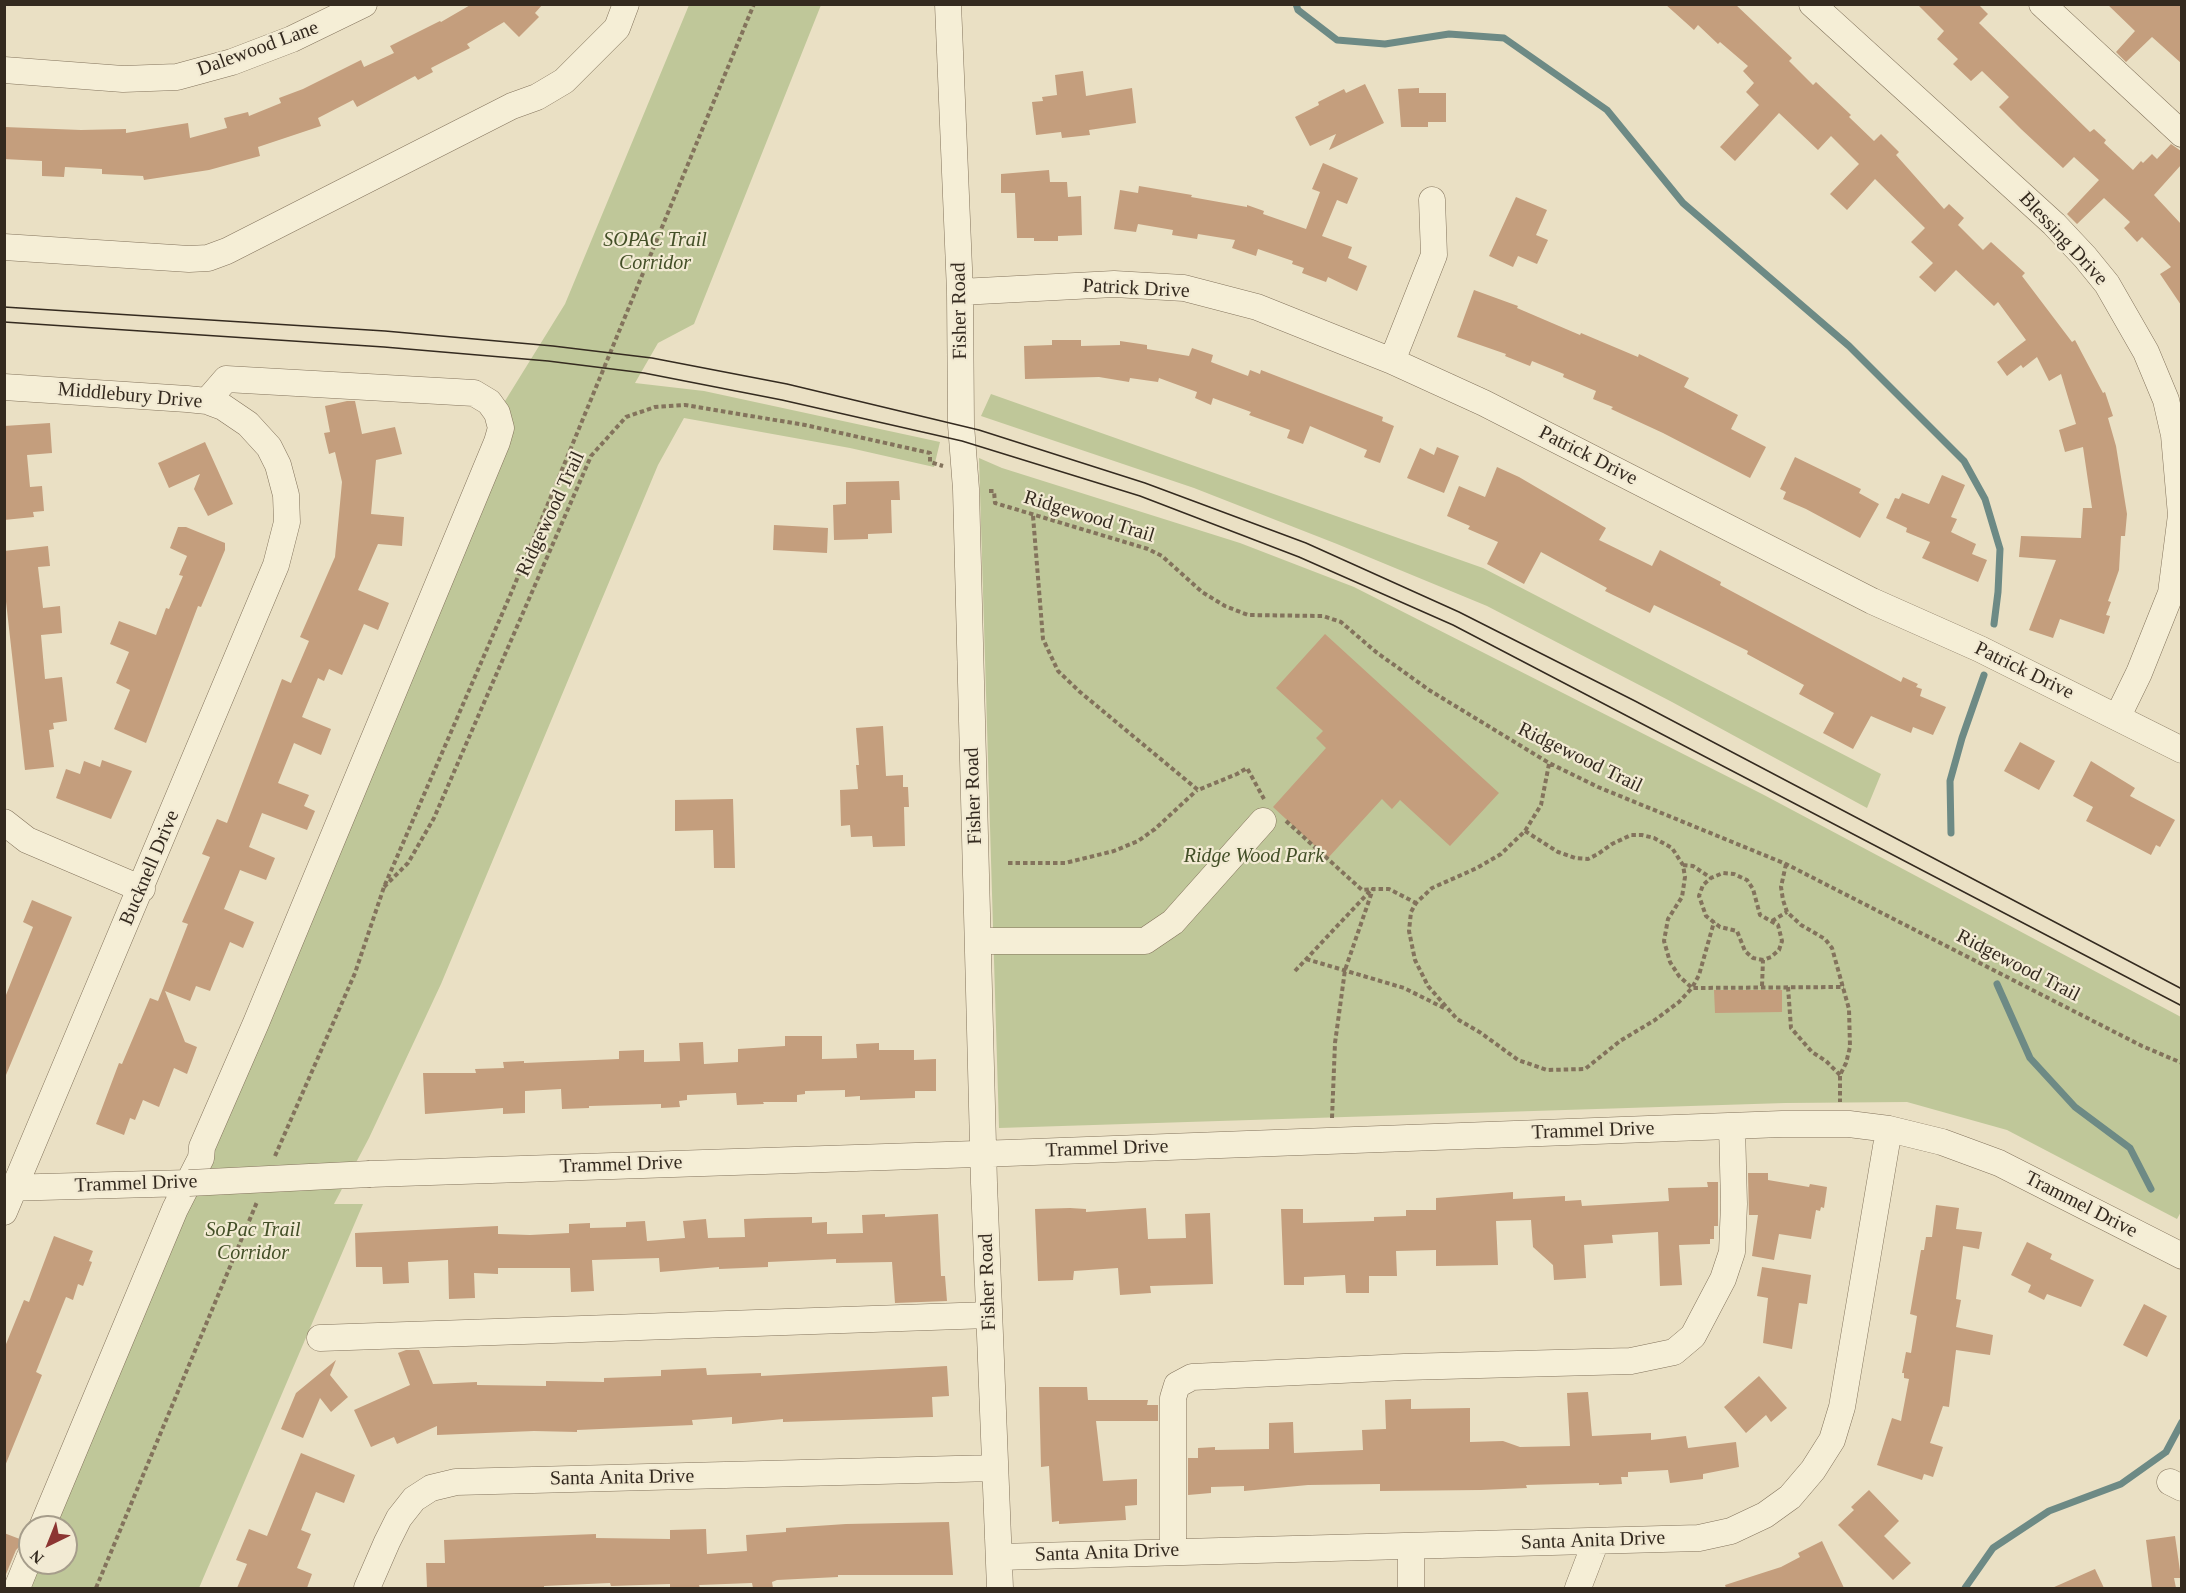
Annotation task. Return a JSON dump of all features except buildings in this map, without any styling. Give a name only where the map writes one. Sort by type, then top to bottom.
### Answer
[{"type":"street","name":"Dalewood Lane","points":[[4,70],[123,79],[177,77],[232,62],[292,39],[364,4]]},
{"type":"street","points":[[4,247],[189,259],[208,258],[227,251],[512,106],[537,97],[564,81],[617,28],[626,4]]},
{"type":"street","name":"Fisher Road","points":[[948,4],[960,292],[961,425],[966,489],[989,1315],[1000,1588]]},
{"type":"street","name":"Blessing Drive","points":[[1812,4],[2054,224],[2107,284],[2146,352],[2166,400],[2174,435],[2181,515],[2171,593],[2139,674],[2118,717]]},
{"type":"street","points":[[2042,4],[2181,134]]},
{"type":"street","points":[[1392,361],[1434,255],[1432,200]]},
{"type":"street","name":"Patrick Drive","points":[[960,292],[1114,284],[1184,288],[1257,307],[1392,361],[1484,403],[1872,601],[1980,649],[2181,750]]},
{"type":"street","points":[[47,1515],[175,1209],[201,1158],[202,1147],[501,428],[489,402],[474,393],[226,379],[207,401]]},
{"type":"street","name":"Middlebury Drive","points":[[4,387],[207,401],[223,407],[248,424],[269,447],[278,465],[286,495],[287,522]]},
{"type":"street","name":"Bucknell Drive","points":[[4,1212],[10,1188],[142,889],[276,565],[287,522]]},
{"type":"street","points":[[979,941],[1145,941],[1173,922],[1271,814]]},
{"type":"street","points":[[4,822],[27,840],[142,889]]},
{"type":"street","name":"Trammel Drive","points":[[10,1188],[1782,1124],[1849,1124],[1889,1129],[1942,1142],[1999,1163],[2181,1256]]},
{"type":"street","points":[[1173,1551],[1173,1398],[1177,1385],[1192,1377],[1404,1366],[1631,1361],[1674,1352],[1693,1336],[1724,1278],[1732,1252],[1734,1204],[1732,1126]]},
{"type":"street","name":"Santa Anita Drive","points":[[999,1557],[1699,1538],[1731,1531],[1765,1515],[1790,1497],[1813,1470],[1832,1440],[1842,1407],[1889,1129]]},
{"type":"street","points":[[320,1338],[989,1315]]},
{"type":"street","name":"Santa Anita Drive","points":[[367,1588],[399,1518],[414,1499],[431,1488],[456,1482],[994,1468]]},
{"type":"street","points":[[1578,1588],[1596,1540]]},
{"type":"street","points":[[1411,1546],[1411,1588]]},
{"type":"path","points":[[273,1162],[355,973],[384,887],[512,591],[754,4]]},
{"type":"path","name":"Ridgewood Trail","points":[[384,887],[408,863],[434,818],[591,456],[626,417],[655,407],[685,405],[805,425],[930,453],[930,462],[949,468]]},
{"type":"path","name":"Ridgewood Trail","points":[[981,490],[994,491],[995,503],[1148,549],[1162,556],[1202,592],[1225,606],[1248,615],[1323,616],[1341,622],[1429,690],[1549,764],[1598,787],[1786,864],[2142,1046],[2181,1063]]},
{"type":"path","points":[[1033,516],[1043,639],[1058,671],[1198,790]]},
{"type":"path","points":[[1549,764],[1541,805],[1525,831],[1501,855],[1478,868],[1432,888],[1416,903],[1411,912],[1409,932],[1414,960],[1428,986],[1447,1010],[1518,1060],[1546,1070],[1585,1070],[1620,1041],[1679,1002],[1692,988],[1699,975],[1714,922]]},
{"type":"path","points":[[1008,863],[1065,863],[1114,851],[1138,841],[1198,790],[1247,768],[1271,814],[1362,890],[1389,889],[1416,903]]},
{"type":"path","points":[[1525,831],[1558,852],[1575,858],[1588,859],[1620,839],[1642,835],[1654,837],[1672,848],[1683,866],[1685,877],[1682,897],[1668,919],[1664,941],[1670,962],[1679,976],[1692,988],[1844,987]]},
{"type":"path","points":[[1786,864],[1781,887],[1787,912],[1801,925],[1825,939],[1836,958],[1844,987],[1849,1009],[1850,1047],[1840,1075],[1841,1104]]},
{"type":"path","points":[[1683,866],[1693,866],[1711,878]]},
{"type":"path","points":[[1723,873],[1734,874],[1747,880],[1753,889],[1760,915],[1772,921],[1778,925],[1782,941],[1779,950],[1763,960],[1753,958],[1745,951],[1737,931],[1720,927],[1706,916],[1700,896],[1703,885],[1711,878],[1723,873]]},
{"type":"path","points":[[1295,971],[1372,889]]},
{"type":"path","points":[[1332,1118],[1335,1044],[1345,970],[1372,889]]},
{"type":"path","points":[[1772,921],[1787,912]]},
{"type":"path","points":[[1306,959],[1404,988],[1447,1010]]},
{"type":"path","points":[[1762,986],[1763,960]]},
{"type":"path","points":[[1788,987],[1791,1028],[1812,1052],[1826,1061],[1840,1075]]},
{"type":"path","points":[[96,1588],[260,1194]]},
{"type":"green space","name":"SoPac Trail Corridor","points":[[689,5],[821,5],[694,324],[658,343],[635,383],[704,391],[940,442],[934,467],[850,448],[684,418],[658,465],[441,984],[369,1138],[334,1204],[363,1204],[199,1588],[19,1588],[25,1575],[78,1575],[78,1515],[49,1515],[505,401],[565,304]]},
{"type":"green space","points":[[991,394],[1483,568],[1881,774],[1867,808],[1672,702],[1487,606],[1194,488],[981,416]]},
{"type":"green space","name":"Ridge Wood Park","points":[[979,458],[1002,468],[1240,543],[1354,587],[1764,795],[2181,1017],[2182,1210],[2177,1219],[2007,1130],[1907,1102],[1785,1103],[999,1128]]},
{"type":"waterway","points":[[1296,4],[1298,10],[1337,40],[1385,44],[1449,34],[1504,38],[1607,110],[1683,203],[1849,346],[1964,461],[1985,499],[2000,549],[1994,624]]},
{"type":"waterway","points":[[1951,833],[1950,781],[1984,675]]},
{"type":"waterway","points":[[1997,984],[2030,1058],[2075,1107],[2130,1148],[2151,1189]]},
{"type":"waterway","points":[[1965,1588],[1993,1548],[2049,1511],[2121,1484],[2166,1452],[2182,1422]]},
{"type":"tram line","points":[[4,307],[385,331],[553,346],[652,358],[787,384],[979,430],[1145,483],[1306,543],[1459,612],[1635,701],[2182,989]]},
{"type":"tram line","points":[[4,322],[384,347],[548,361],[644,373],[782,400],[962,441],[1140,496],[1299,557],[1453,625],[2182,1006]]},
{"type":"park label","name":"SOPAC Trail Corridor","points":[[655,252]]}]
